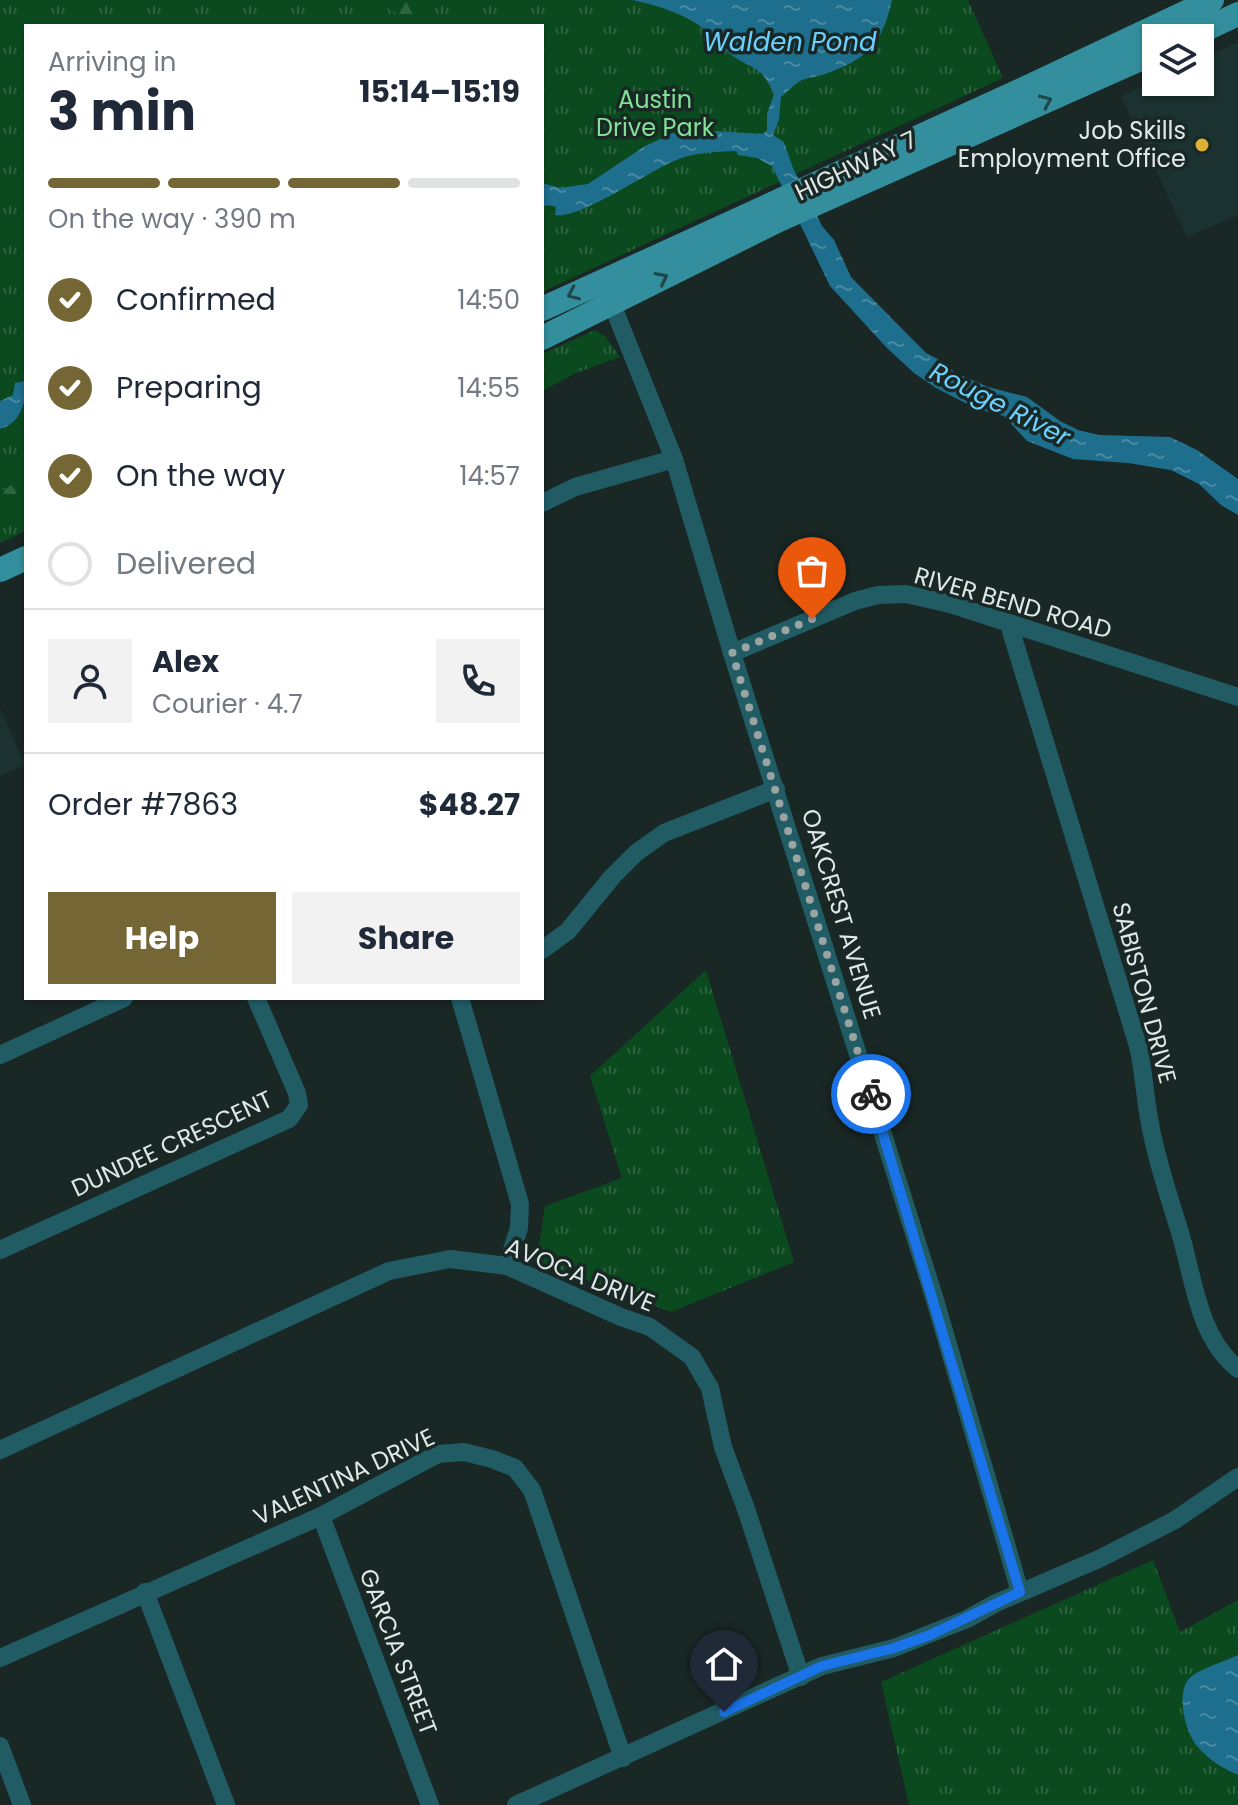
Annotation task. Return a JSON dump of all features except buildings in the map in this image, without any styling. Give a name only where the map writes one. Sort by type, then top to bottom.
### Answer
[{"type":"main road","name":"HIGHWAY 7","points":[[544,308],[843,181],[1212,0]]},
{"type":"main road","points":[[1214,25],[1238,14]]},
{"type":"main road","name":"HIGHWAY 7","points":[[843,181],[1142,58]]},
{"type":"main road","name":"HIGHWAY 7","points":[[544,337],[612,304],[775,212]]},
{"type":"main road","points":[[0,570],[24,559]]},
{"type":"street","name":"OAKCREST AVENUE","points":[[612,304],[674,459],[935,1300],[1020,1592]]},
{"type":"street","points":[[544,502],[575,487],[674,459]]},
{"type":"street","name":"RIVER BEND ROAD","points":[[732,653],[855,601],[878,595],[906,594],[1013,624],[1238,697]]},
{"type":"street","name":"SABISTON DRIVE","points":[[1013,624],[1011,631],[1138,1046],[1162,1177],[1198,1303],[1210,1332],[1230,1363],[1238,1369]]},
{"type":"street","points":[[544,949],[568,931],[636,853],[664,833],[776,789]]},
{"type":"street","points":[[0,1055],[120,1000]]},
{"type":"street","name":"DUNDEE CRESCENT","points":[[0,1250],[289,1119],[299,1105],[297,1093],[257,1000]]},
{"type":"street","points":[[461,1000],[520,1204],[519,1228],[507,1266]]},
{"type":"street","name":"AVOCA DRIVE","points":[[0,1450],[389,1271],[450,1259],[507,1266],[650,1327],[692,1357],[710,1388],[723,1447],[801,1677]]},
{"type":"street","name":"VALENTINA DRIVE","points":[[0,1658],[321,1516],[438,1454],[464,1452],[515,1468],[532,1490],[623,1758]]},
{"type":"street","points":[[516,1805],[537,1801],[830,1663],[894,1648],[930,1635],[1101,1558],[1175,1520],[1238,1477]]},
{"type":"street","name":"GARCIA STREET","points":[[321,1516],[430,1805]]},
{"type":"street","points":[[145,1592],[226,1805]]},
{"type":"street","points":[[0,1746],[22,1805]]},
{"type":"shaded area","points":[[1238,42],[1238,215],[1187,237],[1121,96],[1142,86],[1142,96],[1214,96],[1214,53]]},
{"type":"shaded area","points":[[0,708],[24,765],[0,776]]},
{"type":"green space","name":"Austin Drive Park","points":[[0,0],[968,0],[1003,78],[544,291],[544,24],[24,24],[24,532],[0,543]]},
{"type":"green space","points":[[372,0],[431,0],[434,20],[415,23]]},
{"type":"green space","points":[[595,330],[605,336],[620,357],[576,373],[544,390],[544,353]]},
{"type":"green space","points":[[24,476],[24,498],[0,510],[0,493]]},
{"type":"green space","points":[[706,970],[794,1262],[671,1312],[537,1261],[545,1206],[622,1178],[590,1076]]},
{"type":"green space","points":[[1153,1560],[1180,1632],[1238,1600],[1238,1805],[909,1805],[881,1682]]},
{"type":"water","points":[[632,0],[892,0],[878,39],[862,56],[840,68],[800,81],[781,97],[779,120],[773,135],[784,142],[793,168],[851,277],[926,353],[947,364],[954,372],[988,387],[1027,397],[1078,430],[1099,435],[1170,437],[1197,450],[1238,479],[1238,515],[1221,505],[1199,484],[1171,470],[1073,459],[1027,441],[1004,416],[977,409],[914,373],[830,286],[772,166],[757,158],[738,155],[736,151],[689,156],[566,215],[555,215],[556,207],[544,206],[544,184],[560,188],[588,184],[645,146],[682,129],[763,134],[767,130],[767,114],[774,94],[760,72],[730,54],[690,20]]},
{"type":"water","points":[[24,381],[24,403],[13,422],[0,429],[0,401],[13,395],[15,383]]},
{"type":"water","points":[[1238,1655],[1238,1775],[1216,1763],[1197,1746],[1185,1721],[1183,1700],[1187,1682],[1192,1676]]},
{"type":"way so far","points":[[812,619],[732,653],[871,1094]]},
{"type":"place","name":"Job Skills Employment Office","points":[[1202,145]]},
{"type":"route","points":[[724,1712],[822,1666],[894,1648],[930,1635],[1020,1592],[871,1094]]},
{"type":"water label","name":"Walden Pond","points":[[790,42]]},
{"type":"water label","name":"Rouge River","points":[[1000,404]]}]
